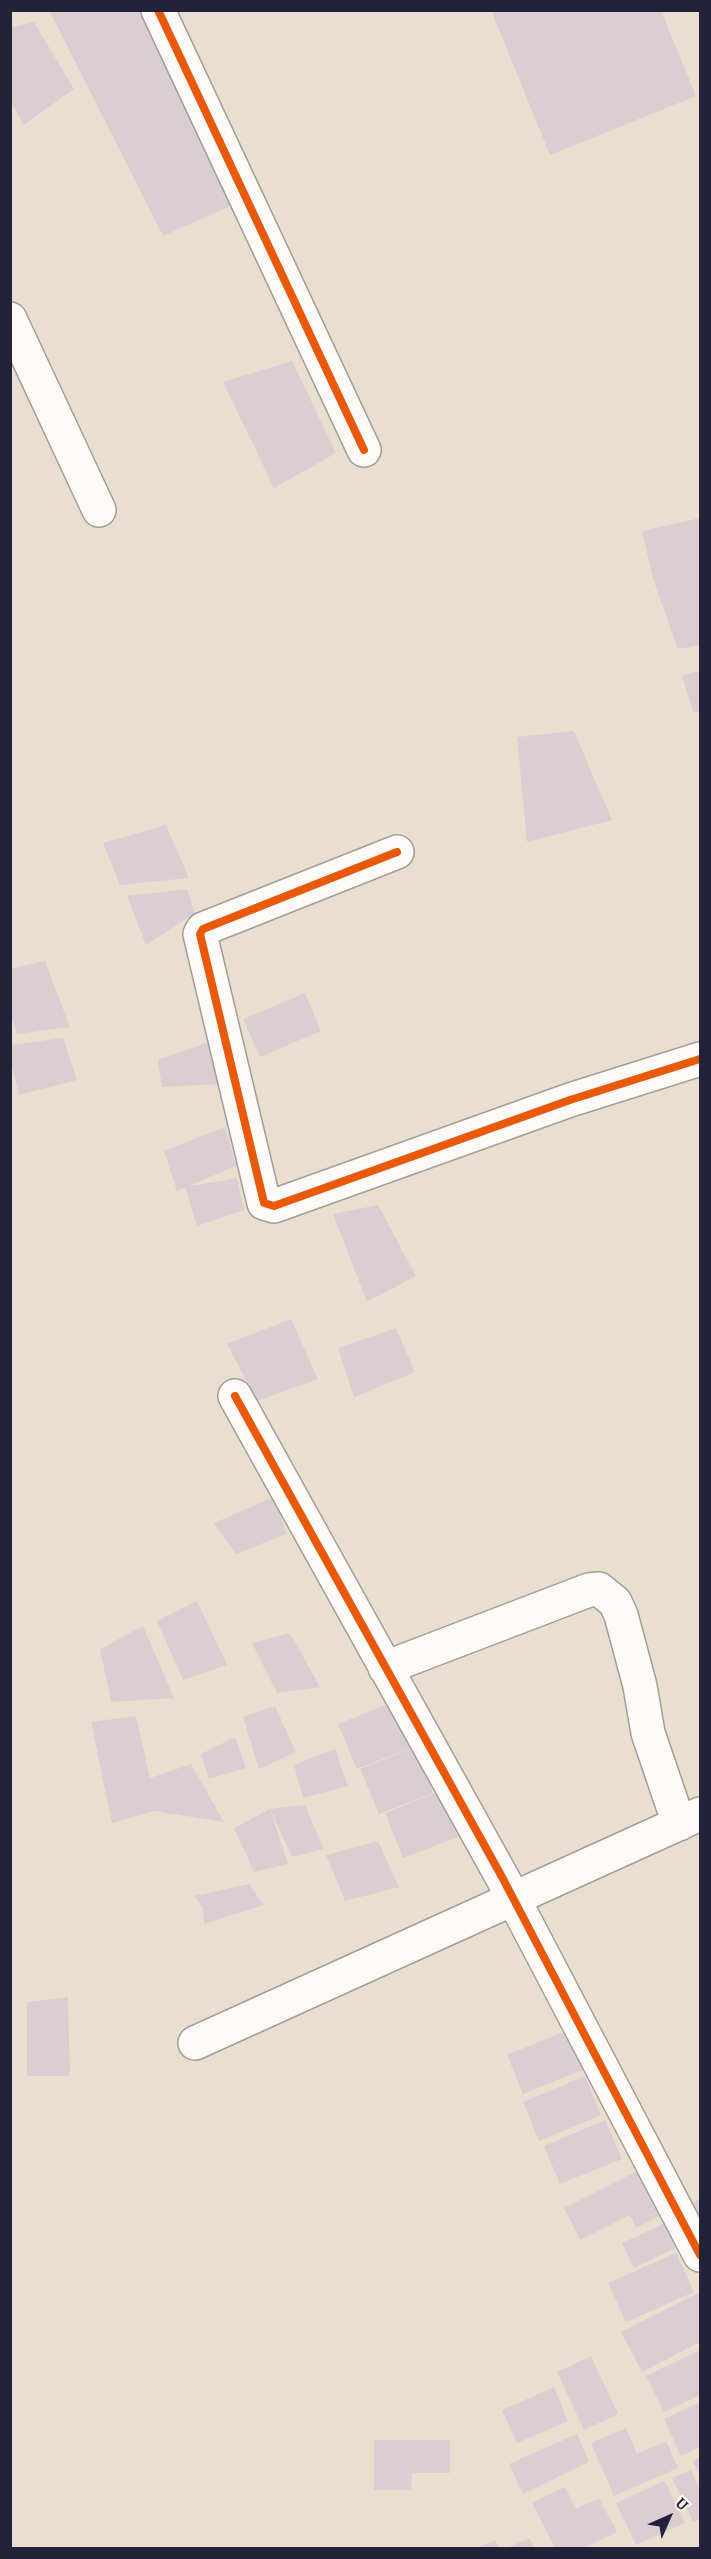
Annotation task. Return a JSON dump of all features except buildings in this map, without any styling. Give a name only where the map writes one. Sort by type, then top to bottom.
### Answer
[{"type":"street","points":[[158,10],[364,450]]},
{"type":"street","points":[[10,319],[99,510]]},
{"type":"street","points":[[397,852],[203,929],[200,934],[264,1203],[274,1206],[570,1100],[700,1059]]},
{"type":"street","points":[[235,1396],[513,1897],[700,2255]]},
{"type":"street","points":[[195,2043],[513,1897],[690,1819],[648,1733],[640,1686],[621,1615],[615,1602],[599,1589],[589,1590],[385,1668]]},
{"type":"cycle path","points":[[158,10],[364,450]]},
{"type":"cycle path","points":[[397,852],[203,929],[200,934],[264,1203],[274,1206],[570,1100],[700,1059]]},
{"type":"cycle path","points":[[235,1396],[502,1877],[700,2255]]}]
